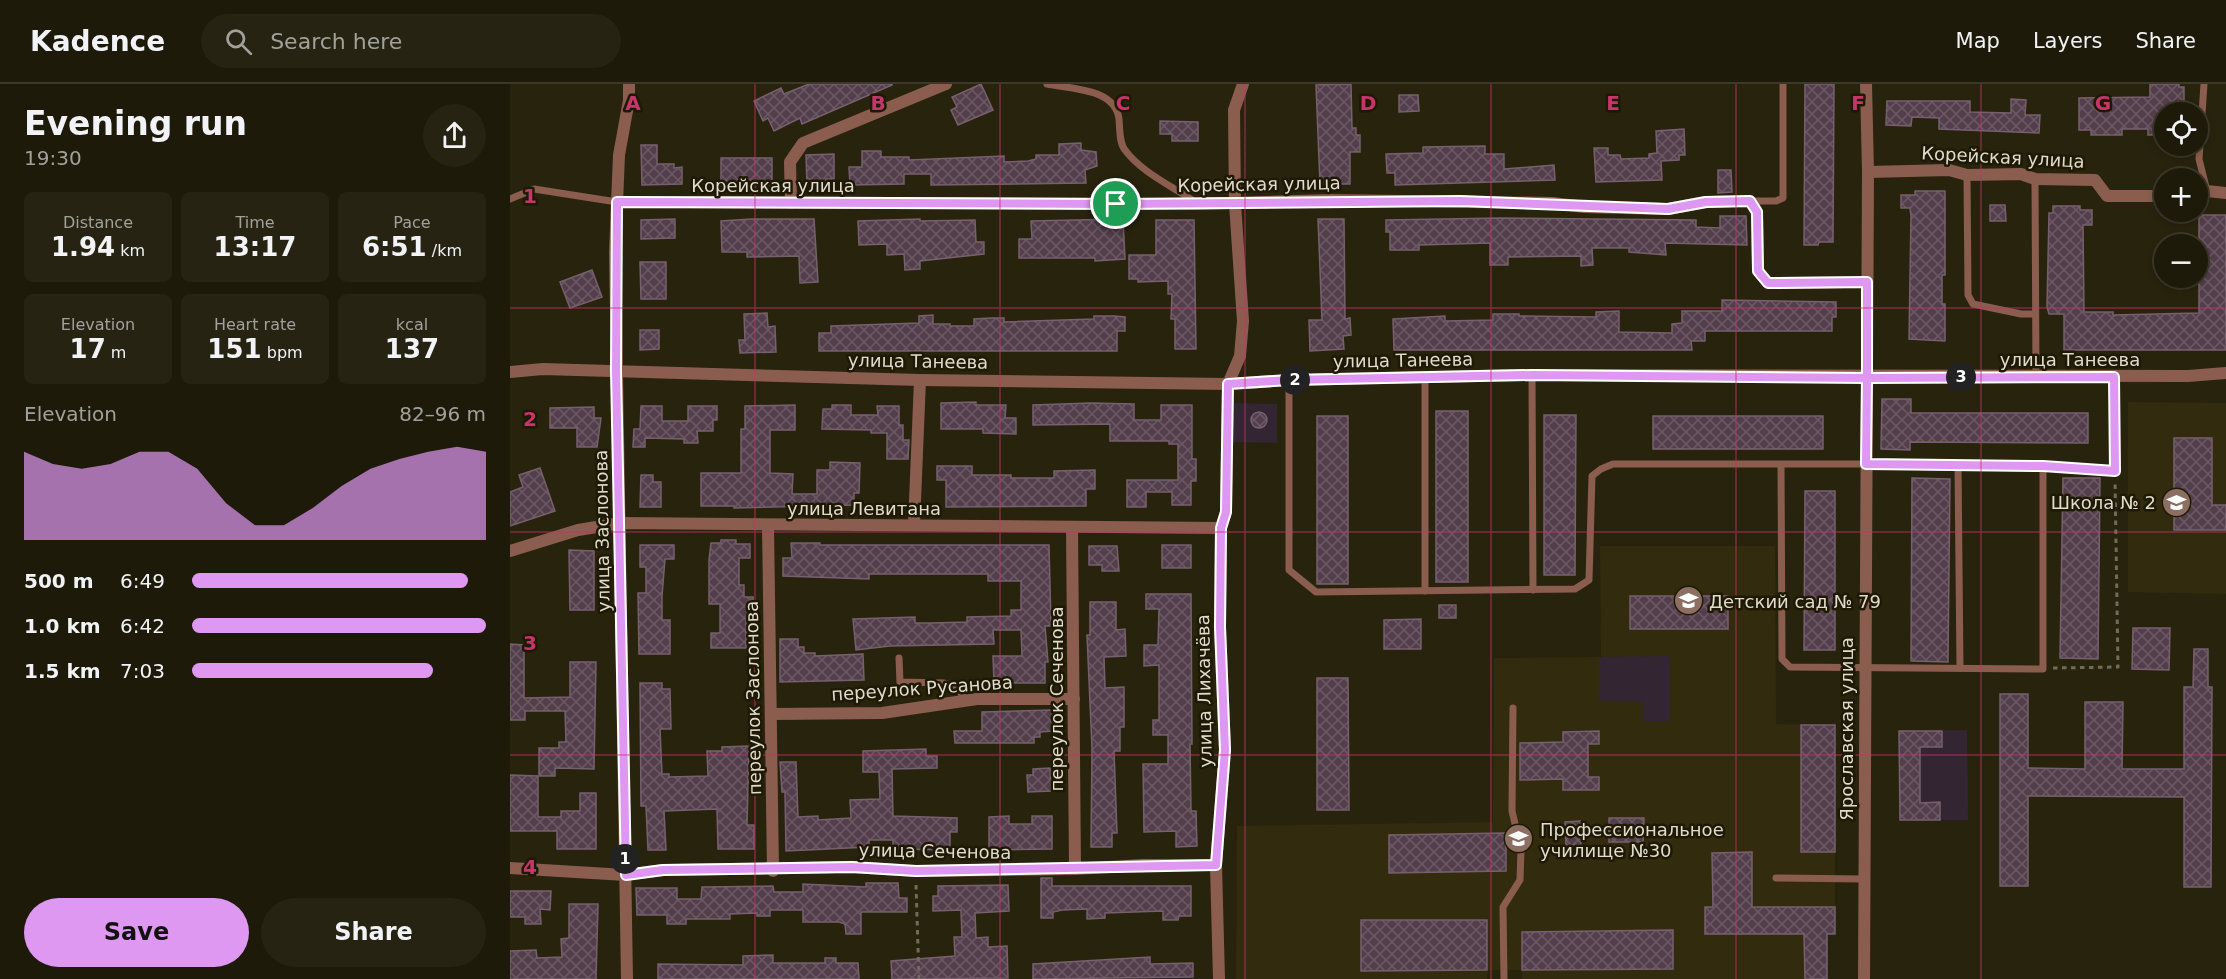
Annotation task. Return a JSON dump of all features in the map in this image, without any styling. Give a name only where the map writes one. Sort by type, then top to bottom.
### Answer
[{"type":"street","name":"улица Заслонова","points":[[627,979],[621,524],[616,371],[617,202],[619,155],[629,100],[628,84]]},
{"type":"street","points":[[790,203],[790,162],[803,143],[946,84]]},
{"type":"street","name":"улица Лихачёва","points":[[1218,979],[1216,865],[1225,750],[1220,627],[1221,528],[1226,512],[1228,384],[1240,356],[1243,321],[1235,204],[1234,110],[1243,84]]},
{"type":"street","name":"Ярославская улица","points":[[1864,979],[1868,172],[1866,84]]},
{"type":"street","name":"Корейская улица","points":[[1868,172],[1949,170],[1967,175],[2021,174],[2035,179],[2095,180],[2108,196],[2154,196]]},
{"type":"street","points":[[2208,193],[2226,193]]},
{"type":"street","name":"Корейская улица","points":[[617,202],[1235,204],[1332,200],[1461,201],[1668,209],[1706,202],[1750,201]]},
{"type":"street","points":[[1750,201],[1757,212],[1758,271],[1768,283],[1867,282]]},
{"type":"street","name":"улица Танеева","points":[[510,372],[543,369],[920,380],[1228,384],[1289,380],[1532,375],[1867,378],[2188,376],[2226,373]]},
{"type":"street","points":[[914,525],[920,380]]},
{"type":"street","name":"улица Левитана","points":[[510,551],[578,530],[621,524],[1221,528]]},
{"type":"street","name":"переулок Заслонова","points":[[768,526],[773,871]]},
{"type":"street","name":"переулок Сеченова","points":[[1072,528],[1075,869]]},
{"type":"street","name":"переулок Русанова","points":[[772,714],[882,713],[966,701],[1074,699]]},
{"type":"street","name":"улица Сеченова","points":[[510,868],[626,875],[663,870],[773,871],[852,867],[916,871],[1216,865]]},
{"type":"lane","points":[[1047,84],[1098,93],[1109,100],[1118,110],[1122,147],[1132,159],[1197,204]]},
{"type":"lane","points":[[1750,201],[1776,201],[1783,198],[1783,84]]},
{"type":"lane","points":[[2200,168],[2205,84]]},
{"type":"lane","points":[[1967,175],[1968,295],[1973,304],[2021,314],[2035,314]]},
{"type":"lane","points":[[2035,179],[2036,377]]},
{"type":"lane","points":[[510,199],[534,189],[617,202]]},
{"type":"lane","points":[[1532,375],[1533,590]]},
{"type":"lane","points":[[1425,377],[1425,591]]},
{"type":"lane","points":[[1289,380],[1289,570],[1316,592],[1575,589],[1589,580],[1592,476],[1613,464],[1958,464],[2115,471]]},
{"type":"lane","points":[[1958,464],[1960,668]]},
{"type":"lane","points":[[1781,465],[1782,659],[1790,667],[2043,669],[2043,466]]},
{"type":"lane","points":[[899,658],[900,682],[944,683],[957,687],[966,701]]},
{"type":"lane","points":[[1504,979],[1503,907],[1520,880],[1521,849],[1512,812],[1513,708]]},
{"type":"lane","points":[[1776,878],[1864,879]]},
{"type":"path","points":[[2043,669],[2118,667],[2114,377]]},
{"type":"path","points":[[916,871],[919,979]]},
{"type":"shaded area","name":"Школа № 2","points":[[2128,402],[2226,403],[2226,594],[2128,592]]},
{"type":"shaded area","points":[[1232,403],[1277,404],[1277,443],[1232,442]]},
{"type":"shaded area","name":"Профессиональное училище №30","points":[[1600,546],[1775,546],[1776,724],[1801,725],[1801,852],[1835,852],[1835,934],[1823,934],[1827,979],[1522,979],[1522,970],[1488,970],[1487,979],[1236,979],[1237,826],[1493,822],[1494,658],[1599,657],[1599,701],[1670,657],[1601,657]]},
{"type":"shaded area","points":[[1670,656],[1670,721],[1643,721],[1643,702],[1599,701],[1599,657]]},
{"type":"shaded area","points":[[1967,730],[1968,820],[1900,820],[1899,731]]},
{"type":"building","points":[[809,84],[892,85],[802,124],[800,118],[774,131],[768,118],[763,121],[754,101],[781,88],[784,94]]},
{"type":"building","points":[[981,84],[993,110],[958,125],[951,110],[957,107],[952,97]]},
{"type":"building","points":[[1351,84],[1352,128],[1356,128],[1356,135],[1360,135],[1360,152],[1350,152],[1350,184],[1320,184],[1316,85]]},
{"type":"building","points":[[1805,84],[1834,84],[1833,242],[1819,242],[1818,245],[1804,245]]},
{"type":"building","points":[[2150,84],[2179,84],[2179,87],[2184,87],[2184,102],[2154,102],[2154,135],[2148,135],[2148,129],[2122,129],[2122,135],[2091,135],[2091,130],[2079,130],[2079,98],[2150,97]]},
{"type":"building","points":[[1399,95],[1418,95],[1419,111],[1399,112]]},
{"type":"building","points":[[2011,99],[2026,100],[2025,115],[2040,115],[2039,133],[1939,129],[1939,118],[1912,117],[1911,126],[1886,125],[1887,101],[1970,101],[1970,112],[2011,113]]},
{"type":"building","points":[[1160,121],[1198,122],[1198,141],[1172,141],[1172,134],[1160,134]]},
{"type":"building","points":[[1684,129],[1685,155],[1679,155],[1679,160],[1661,161],[1662,180],[1596,182],[1594,148],[1608,148],[1608,155],[1620,155],[1621,159],[1649,158],[1649,154],[1657,153],[1656,131]]},
{"type":"building","points":[[1081,143],[1081,150],[1096,152],[1097,166],[1085,170],[1086,183],[931,185],[931,174],[904,174],[904,184],[850,185],[849,167],[862,167],[862,151],[881,151],[881,157],[909,157],[909,160],[1004,156],[1004,162],[1028,161],[1036,159],[1036,155],[1059,155],[1059,144]]},
{"type":"building","points":[[641,145],[657,145],[657,164],[674,164],[674,168],[682,167],[682,184],[642,185]]},
{"type":"building","points":[[1485,146],[1485,154],[1504,154],[1504,169],[1554,165],[1555,180],[1395,185],[1395,173],[1387,173],[1386,154],[1423,153],[1423,147]]},
{"type":"building","points":[[834,154],[834,179],[826,179],[826,183],[807,184],[806,155]]},
{"type":"building","points":[[721,158],[772,158],[772,185],[721,186]]},
{"type":"building","points":[[1718,170],[1731,170],[1732,192],[1718,193]]},
{"type":"building","points":[[1915,191],[1945,191],[1945,275],[1942,275],[1942,304],[1945,304],[1945,341],[1909,339],[1911,216],[1910,208],[1901,208],[1901,195],[1915,195]]},
{"type":"building","points":[[1990,205],[2005,205],[2006,221],[1990,221]]},
{"type":"building","points":[[2053,206],[2080,206],[2080,210],[2092,210],[2092,225],[2083,225],[2084,312],[2113,312],[2113,315],[2199,313],[2199,288],[2208,288],[2208,234],[2199,234],[2199,222],[2208,222],[2208,215],[2226,215],[2226,350],[2064,350],[2064,314],[2049,314],[2047,307],[2049,213],[2053,213]]},
{"type":"building","points":[[1720,216],[1746,216],[1747,245],[1665,243],[1666,255],[1629,252],[1629,248],[1592,248],[1593,265],[1581,266],[1581,256],[1508,257],[1508,265],[1490,265],[1490,243],[1419,245],[1419,250],[1390,250],[1390,232],[1386,232],[1386,220],[1501,218],[1696,220],[1696,227],[1720,228]]},
{"type":"building","points":[[675,219],[675,238],[641,239],[641,220]]},
{"type":"building","points":[[814,219],[818,282],[800,283],[799,256],[747,257],[747,252],[722,252],[721,221]]},
{"type":"building","points":[[920,219],[920,221],[975,220],[976,242],[984,242],[984,254],[920,261],[920,269],[905,270],[904,254],[887,255],[887,244],[859,245],[858,221]]},
{"type":"building","points":[[1123,219],[1125,259],[1095,261],[1095,258],[1019,258],[1019,239],[1032,239],[1031,221]]},
{"type":"building","points":[[1318,219],[1344,219],[1345,319],[1350,318],[1351,335],[1343,336],[1344,349],[1310,351],[1309,320],[1322,320]]},
{"type":"building","points":[[1156,220],[1194,220],[1196,349],[1175,349],[1175,319],[1171,319],[1172,294],[1168,294],[1168,281],[1138,282],[1138,279],[1129,279],[1129,255],[1156,255]]},
{"type":"building","points":[[640,262],[666,262],[666,299],[641,299]]},
{"type":"building","points":[[592,270],[602,297],[570,308],[560,282]]},
{"type":"building","points":[[1722,300],[1836,302],[1836,317],[1832,317],[1832,331],[1705,331],[1705,341],[1691,341],[1692,350],[1394,350],[1393,319],[1445,316],[1445,321],[1493,320],[1493,314],[1596,317],[1596,312],[1619,311],[1619,332],[1672,333],[1672,324],[1682,323],[1682,311],[1722,311]]},
{"type":"building","points":[[767,313],[768,327],[775,326],[776,352],[740,353],[739,340],[745,340],[744,314]]},
{"type":"building","points":[[933,315],[933,324],[950,324],[950,326],[974,326],[974,319],[1004,318],[1004,322],[1094,319],[1094,316],[1114,316],[1125,317],[1125,331],[1117,331],[1117,351],[819,351],[819,333],[831,333],[831,326],[919,323],[919,316]]},
{"type":"building","points":[[640,330],[659,330],[659,349],[640,350]]},
{"type":"building","points":[[1882,399],[1911,399],[1911,413],[2088,413],[2088,443],[1910,442],[1910,450],[1881,449]]},
{"type":"building","points":[[976,402],[976,405],[1006,405],[1005,418],[1016,418],[1016,434],[983,433],[983,429],[941,429],[941,403]]},
{"type":"building","points":[[1134,404],[1134,420],[1161,420],[1161,405],[1192,405],[1192,459],[1196,459],[1196,481],[1191,481],[1191,505],[1172,505],[1172,492],[1146,492],[1146,507],[1127,507],[1127,480],[1178,480],[1178,444],[1169,444],[1169,441],[1110,441],[1110,424],[1033,425],[1033,405]]},
{"type":"building","points":[[795,405],[795,430],[770,430],[770,473],[793,474],[792,494],[817,494],[817,470],[830,470],[830,462],[860,463],[859,493],[854,493],[854,505],[734,508],[734,506],[701,506],[701,473],[741,473],[741,429],[745,429],[745,406]]},
{"type":"building","points":[[832,405],[851,405],[851,415],[878,415],[877,406],[899,406],[899,425],[903,425],[903,440],[909,440],[908,459],[887,459],[887,433],[871,433],[871,430],[822,429],[823,409],[832,409]]},
{"type":"building","points":[[641,406],[662,406],[662,421],[688,421],[688,406],[717,406],[717,420],[713,420],[713,431],[697,431],[698,443],[684,443],[684,439],[645,438],[645,447],[633,447],[634,429],[640,429]]},
{"type":"building","points":[[594,407],[594,418],[601,418],[597,447],[577,447],[577,428],[550,428],[550,408]]},
{"type":"building","points":[[1436,411],[1468,411],[1468,582],[1436,582]]},
{"type":"building","points":[[1259,412],[1265,414],[1267,420],[1265,426],[1259,428],[1253,426],[1251,420],[1253,414]]},
{"type":"building","points":[[1544,415],[1576,415],[1575,575],[1544,575]]},
{"type":"building","points":[[1317,416],[1348,416],[1348,584],[1317,584]]},
{"type":"building","points":[[1653,416],[1823,416],[1823,449],[1653,449]]},
{"type":"building","points":[[2174,438],[2212,438],[2212,505],[2226,505],[2226,530],[2174,530]]},
{"type":"building","points":[[937,466],[972,466],[972,475],[1011,475],[1011,478],[1054,478],[1054,471],[1095,470],[1095,489],[1086,489],[1086,506],[946,507],[946,480],[937,480]]},
{"type":"building","points":[[540,468],[555,511],[510,526],[510,492],[523,487],[519,475]]},
{"type":"building","points":[[641,475],[653,475],[653,482],[661,482],[661,507],[640,507]]},
{"type":"building","points":[[1912,478],[1950,479],[1948,662],[1911,661]]},
{"type":"building","points":[[2063,478],[2100,478],[2098,659],[2060,658]]},
{"type":"building","points":[[1805,491],[1835,491],[1835,650],[1804,650]]},
{"type":"building","points":[[721,540],[736,540],[736,544],[750,544],[750,558],[739,558],[739,585],[744,585],[744,597],[753,597],[753,618],[746,618],[746,648],[711,648],[711,633],[720,633],[720,604],[709,604],[709,560],[711,543],[721,543]]},
{"type":"building","points":[[791,543],[1049,545],[1051,626],[1045,626],[1048,662],[1045,662],[1045,683],[994,683],[993,656],[1022,656],[1021,630],[993,630],[994,644],[890,646],[856,650],[853,619],[915,617],[915,623],[932,623],[967,622],[967,617],[1011,616],[1011,610],[1021,610],[1021,581],[988,581],[988,574],[869,574],[869,579],[783,576],[783,558],[792,558]]},
{"type":"building","points":[[640,545],[674,545],[674,559],[665,559],[662,596],[662,620],[670,620],[670,654],[639,654],[638,593],[646,593],[646,567],[640,567]]},
{"type":"building","points":[[1162,545],[1191,545],[1191,568],[1162,568]]},
{"type":"building","points":[[1089,546],[1117,546],[1119,571],[1102,571],[1102,565],[1089,565]]},
{"type":"building","points":[[569,550],[594,551],[594,610],[570,610]]},
{"type":"building","points":[[1146,594],[1191,594],[1191,811],[1196,811],[1197,846],[1176,847],[1176,831],[1144,832],[1143,764],[1168,764],[1168,735],[1153,735],[1153,720],[1159,720],[1159,665],[1144,666],[1144,645],[1158,645],[1159,609],[1146,609]]},
{"type":"building","points":[[1630,596],[1728,596],[1728,629],[1630,629]]},
{"type":"building","points":[[1090,602],[1116,602],[1116,630],[1125,629],[1126,656],[1104,657],[1105,688],[1124,687],[1124,727],[1120,727],[1120,751],[1114,751],[1117,833],[1112,833],[1112,847],[1091,847],[1092,748],[1087,635],[1090,635]]},
{"type":"building","points":[[1439,605],[1456,605],[1456,618],[1439,618]]},
{"type":"building","points":[[1421,619],[1421,649],[1384,649],[1384,620]]},
{"type":"building","points":[[2133,628],[2170,628],[2169,670],[2132,669]]},
{"type":"building","points":[[780,639],[798,639],[798,647],[804,647],[804,653],[815,653],[815,656],[863,654],[864,680],[780,682]]},
{"type":"building","points":[[510,644],[524,645],[524,698],[570,697],[570,662],[596,662],[594,769],[555,768],[555,776],[539,776],[539,748],[559,748],[559,742],[566,742],[565,711],[525,711],[525,720],[510,720]]},
{"type":"building","points":[[2194,649],[2208,649],[2208,687],[2212,687],[2211,887],[2184,887],[2184,797],[2028,796],[2028,886],[2000,886],[2000,694],[2028,694],[2028,768],[2085,769],[2085,702],[2123,702],[2122,769],[2184,769],[2184,687],[2193,687]]},
{"type":"building","points":[[1317,678],[1348,678],[1349,810],[1317,810]]},
{"type":"building","points":[[640,683],[662,683],[662,689],[670,689],[671,729],[660,729],[662,774],[669,774],[669,777],[708,776],[707,751],[722,751],[722,747],[749,746],[747,825],[754,825],[754,849],[718,849],[717,809],[664,811],[666,850],[648,850],[646,806],[641,806]]},
{"type":"building","points":[[1052,710],[1053,731],[1040,732],[1040,737],[1034,737],[1034,743],[955,743],[954,731],[982,731],[982,712]]},
{"type":"building","points":[[1801,725],[1835,725],[1835,852],[1801,852]]},
{"type":"building","points":[[1599,731],[1599,744],[1588,744],[1588,777],[1599,777],[1599,790],[1563,790],[1563,779],[1520,780],[1520,743],[1563,742],[1563,732]]},
{"type":"building","points":[[1899,731],[1942,731],[1942,747],[1920,747],[1920,803],[1940,802],[1940,820],[1900,820]]},
{"type":"building","points":[[926,749],[926,756],[937,756],[937,768],[892,769],[893,816],[957,818],[957,832],[950,832],[950,850],[893,849],[893,840],[869,840],[869,847],[786,851],[785,792],[782,792],[780,762],[796,762],[798,817],[818,816],[818,820],[851,818],[850,800],[880,799],[879,772],[863,772],[863,751]]},
{"type":"building","points":[[1050,768],[1051,791],[1028,792],[1027,775],[1033,775],[1033,769]]},
{"type":"building","points":[[510,775],[538,776],[538,817],[561,817],[561,811],[580,811],[580,793],[596,793],[596,849],[557,849],[557,831],[510,831]]},
{"type":"building","points":[[1009,816],[1009,824],[1032,824],[1032,816],[1052,816],[1052,849],[989,850],[989,817]]},
{"type":"building","points":[[1609,818],[1644,818],[1643,842],[1609,842]]},
{"type":"building","points":[[1580,821],[1581,845],[1566,845],[1565,822]]},
{"type":"building","points":[[1506,833],[1506,871],[1389,873],[1389,835]]},
{"type":"building","points":[[1752,852],[1752,907],[1835,907],[1835,934],[1827,934],[1827,979],[1805,979],[1804,934],[1705,934],[1705,907],[1713,907],[1712,853]]},
{"type":"building","points":[[1041,878],[1052,878],[1052,886],[1191,886],[1191,916],[1179,916],[1178,920],[1163,920],[1163,911],[1105,913],[1105,918],[1087,919],[1087,909],[1062,910],[1053,912],[1053,918],[1041,918]]},
{"type":"building","points":[[866,883],[898,883],[899,898],[907,898],[907,912],[861,912],[861,934],[846,934],[845,924],[839,922],[803,922],[803,910],[770,910],[770,916],[757,916],[757,913],[730,914],[730,919],[686,919],[686,924],[667,924],[667,915],[637,915],[636,888],[677,888],[677,899],[701,899],[702,887],[773,886],[774,892],[803,892],[803,884],[866,887]]},
{"type":"building","points":[[1008,885],[1009,911],[975,913],[976,938],[988,937],[988,947],[1007,946],[1008,978],[892,979],[891,961],[955,956],[954,937],[962,937],[961,910],[933,911],[933,896],[938,896],[938,886]]},
{"type":"building","points":[[510,891],[551,891],[550,910],[540,909],[541,924],[525,924],[525,917],[510,917]]},
{"type":"building","points":[[569,904],[598,904],[596,979],[510,979],[510,951],[536,950],[537,958],[562,957],[561,939],[569,938]]},
{"type":"building","points":[[1361,920],[1487,920],[1487,970],[1361,971]]},
{"type":"building","points":[[1673,930],[1673,969],[1522,970],[1522,932]]},
{"type":"building","points":[[773,955],[773,963],[825,963],[825,958],[836,958],[836,963],[858,963],[859,979],[658,979],[658,964],[743,965],[743,956]]},
{"type":"building","points":[[1150,957],[1150,964],[1193,963],[1193,977],[1033,979],[1033,964]]},
{"type":"place","name":"Школа № 2","points":[[2177,502]]},
{"type":"place","name":"Детский сад № 79","points":[[1688,601]]},
{"type":"place","name":"Профессиональное училище №30","points":[[1519,839]]},
{"type":"route","points":[[1116,204],[617,202],[616,371],[621,524],[626,875],[663,870],[773,871],[852,867],[916,871],[1216,865],[1225,750],[1220,627],[1221,528],[1226,512],[1228,384],[1289,380],[1532,375],[1867,378],[1866,464],[2043,466],[2115,471],[2114,377],[1867,378],[1867,282],[1768,283],[1758,271],[1757,212],[1750,201],[1706,202],[1668,209],[1461,201],[1332,200],[1235,204],[1116,204]]}]
